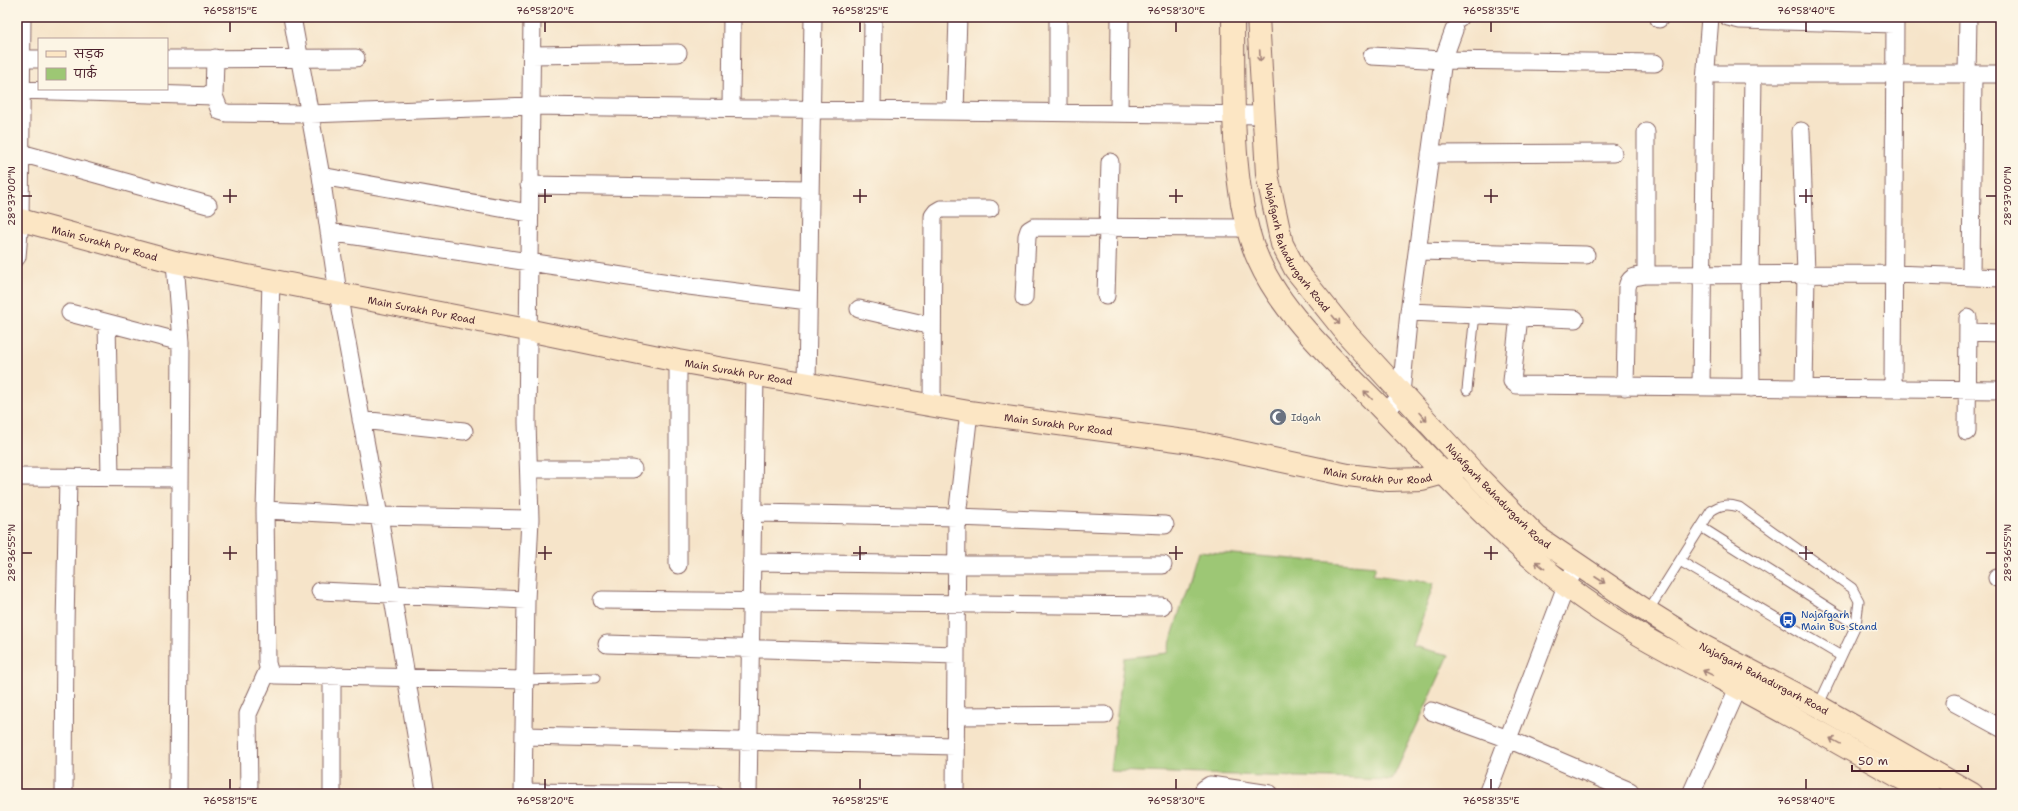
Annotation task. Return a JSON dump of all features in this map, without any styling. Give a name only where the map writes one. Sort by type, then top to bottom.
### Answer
[{"type":"main road","name":"Najafgarh Bahadurgarh Road","points":[[1233,17],[1238,171],[1247,228],[1258,261],[1278,296],[1324,349],[1514,543],[1566,586],[1638,635],[1692,665],[1742,678],[1818,706],[1972,794]]},
{"type":"main road","name":"Najafgarh Bahadurgarh Road","points":[[1258,17],[1262,115],[1267,174],[1282,244],[1295,269],[1348,335],[1466,464],[1537,537],[1577,565],[1703,646],[1742,678],[1930,794]]},
{"type":"main road","name":"Main Surakh Pur Road","points":[[19,219],[175,262],[527,330],[678,361],[969,412],[1199,443],[1348,475],[1389,480],[1422,479],[1444,473],[1466,464]]},
{"type":"street","points":[[17,257],[19,219],[22,17]]},
{"type":"street","points":[[292,17],[322,176],[338,293],[393,595],[426,794]]},
{"type":"street","points":[[532,17],[527,330],[527,422],[530,519],[526,600],[524,793],[714,794]]},
{"type":"street","points":[[731,108],[732,17]]},
{"type":"street","points":[[807,383],[813,17]]},
{"type":"street","points":[[872,110],[873,17]]},
{"type":"street","points":[[954,111],[958,17]]},
{"type":"street","points":[[1058,17],[1058,112]]},
{"type":"street","points":[[1119,113],[1120,17]]},
{"type":"street","points":[[1701,388],[1705,81],[1707,74],[1710,17]]},
{"type":"street","points":[[1728,17],[1740,20],[1895,21],[1893,389]]},
{"type":"street","points":[[1968,17],[1970,74],[1971,277]]},
{"type":"street","points":[[1386,413],[1401,393],[1409,312],[1442,60],[1457,22]]},
{"type":"street","points":[[531,55],[678,53]]},
{"type":"street","points":[[1372,56],[1442,60],[1654,63]]},
{"type":"street","points":[[168,58],[356,58]]},
{"type":"street","points":[[215,58],[214,96],[222,112],[310,114],[530,106],[1262,115]]},
{"type":"street","points":[[21,59],[38,59]]},
{"type":"street","points":[[1707,74],[2001,74]]},
{"type":"street","points":[[1751,388],[1750,275],[1753,75]]},
{"type":"street","points":[[21,90],[214,96]]},
{"type":"street","points":[[1801,131],[1806,273],[1804,388]]},
{"type":"street","points":[[1646,132],[1646,275]]},
{"type":"street","points":[[19,152],[208,205]]},
{"type":"street","points":[[1430,154],[1612,153]]},
{"type":"street","points":[[1106,296],[1110,162]]},
{"type":"street","points":[[322,176],[529,213]]},
{"type":"street","points":[[529,184],[810,189]]},
{"type":"street","points":[[932,405],[933,216],[936,212],[941,210],[990,209]]},
{"type":"street","points":[[1024,298],[1028,230],[1034,227],[1247,228]]},
{"type":"street","points":[[329,232],[689,286],[808,301]]},
{"type":"street","points":[[1418,251],[1586,255]]},
{"type":"street","points":[[175,262],[180,342],[178,794]]},
{"type":"street","points":[[1625,387],[1628,281],[1632,277],[1646,275],[1703,276],[1806,273],[1894,274],[2001,278]]},
{"type":"street","points":[[249,794],[248,714],[268,670],[265,510],[271,280]]},
{"type":"street","points":[[859,309],[932,326]]},
{"type":"street","points":[[1409,312],[1575,319]]},
{"type":"street","points":[[70,313],[180,342]]},
{"type":"street","points":[[1519,316],[1512,381],[1514,384],[1701,388],[2001,390]]},
{"type":"street","points":[[106,323],[110,477]]},
{"type":"street","points":[[1967,432],[1968,325],[2001,333]]},
{"type":"street","points":[[678,361],[678,565]]},
{"type":"street","points":[[748,794],[755,375]]},
{"type":"street","points":[[955,794],[958,517],[969,412]]},
{"type":"street","points":[[361,420],[464,431]]},
{"type":"street","points":[[529,469],[633,469]]},
{"type":"street","points":[[17,477],[179,478]]},
{"type":"street","points":[[64,794],[68,478]]},
{"type":"street","points":[[265,510],[379,516],[530,519]]},
{"type":"street","points":[[752,512],[958,517],[1165,525]]},
{"type":"street","points":[[751,562],[957,565],[1163,565]]},
{"type":"street","points":[[1487,794],[1566,586],[1577,565]]},
{"type":"street","points":[[320,591],[526,600]]},
{"type":"street","points":[[602,600],[1162,606]]},
{"type":"street","points":[[607,644],[956,655]]},
{"type":"street","points":[[268,670],[270,674],[276,675],[525,680]]},
{"type":"street","points":[[332,675],[332,794]]},
{"type":"street","points":[[1691,794],[1742,678]]},
{"type":"street","points":[[1955,703],[2001,728]]},
{"type":"street","points":[[1431,711],[1508,739],[1630,791]]},
{"type":"street","points":[[956,716],[1105,715]]},
{"type":"street","points":[[524,736],[955,746]]},
{"type":"street","points":[[1202,794],[1204,788],[1210,785],[1270,794]]},
{"type":"lane","points":[[1467,390],[1475,314]]},
{"type":"lane","points":[[1648,611],[1711,511],[1719,506],[1730,504],[1739,507],[1852,588],[1859,601],[1856,625],[1818,706]]},
{"type":"lane","points":[[1701,527],[1856,625]]},
{"type":"lane","points":[[1680,561],[1841,656]]},
{"type":"lane","points":[[525,680],[595,678]]},
{"type":"green space","points":[[1198,551],[1376,566],[1373,575],[1434,583],[1413,646],[1449,655],[1392,780],[1110,771],[1124,658],[1167,653]]},
{"type":"place","name":"Idgah","points":[[1278,417]]},
{"type":"place","name":"Najafgarh Main Bus Stand","points":[[1788,620]]}]
